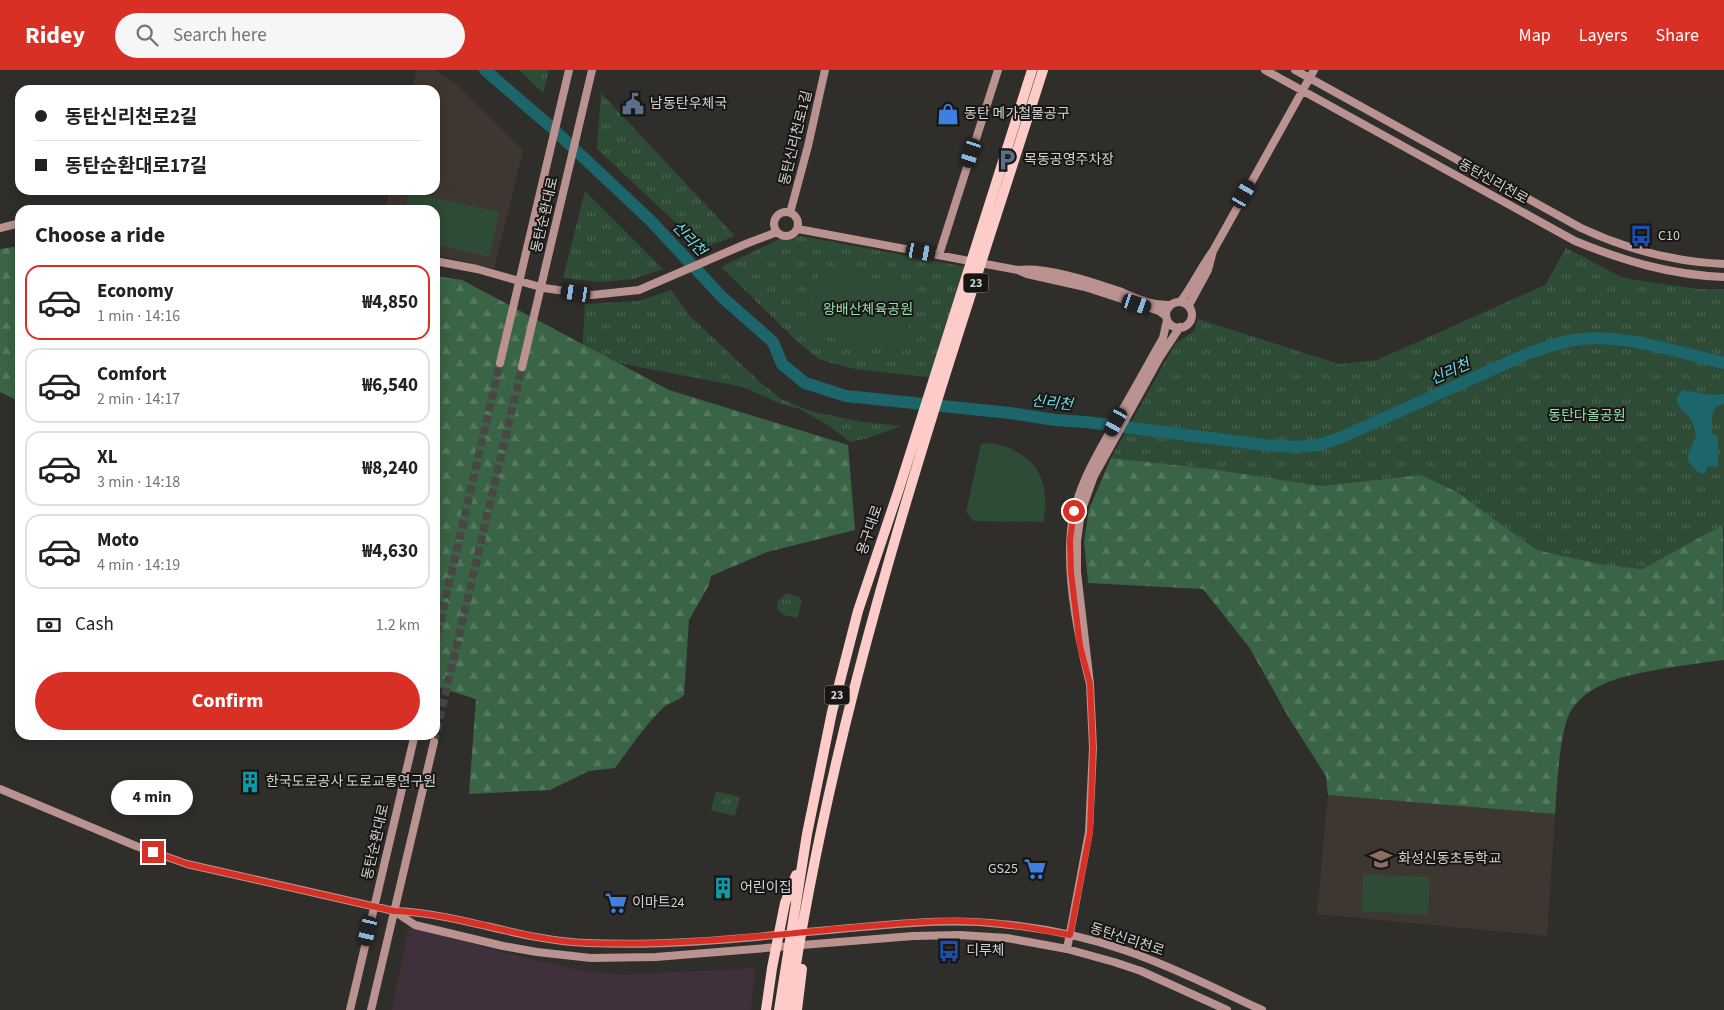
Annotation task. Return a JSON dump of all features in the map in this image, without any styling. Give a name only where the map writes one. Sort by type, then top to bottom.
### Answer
[{"type":"highway","name":"용구대로","points":[[804,905],[802,862],[832,712],[858,611],[898,492],[1032,70]]},
{"type":"highway","name":"용구대로","points":[[789,1010],[804,905],[848,711],[877,600],[908,496],[1043,70]]},
{"type":"highway","points":[[766,1010],[785,903],[802,862]]},
{"type":"highway","name":"용구대로","points":[[779,1010],[795,966]]},
{"type":"highway","points":[[795,966],[797,1010]]},
{"type":"main road","name":"동탄순환대로","points":[[500,363],[569,70]]},
{"type":"main road","name":"동탄순환대로","points":[[522,367],[592,70]]},
{"type":"main road","name":"동탄신리천로1길","points":[[790,213],[808,146],[825,70]]},
{"type":"main road","points":[[939,255],[998,70]]},
{"type":"main road","name":"동탄신리천로","points":[[1265,70],[1575,241],[1610,255],[1651,267],[1682,274],[1724,278]]},
{"type":"main road","name":"동탄신리천로","points":[[1295,70],[1553,214],[1594,234],[1624,246],[1662,256],[1724,264]]},
{"type":"main road","points":[[1018,270],[1028,269],[1063,275],[1159,306],[1182,301],[1213,251],[1314,70]]},
{"type":"main road","points":[[782,213],[790,213],[796,217],[799,225],[798,229],[790,236],[783,236],[777,232],[774,225],[776,218],[782,213]]},
{"type":"main road","points":[[0,228],[15,224]]},
{"type":"main road","points":[[798,229],[1018,270],[1027,274],[1099,291],[1159,311],[1173,326],[1180,327]]},
{"type":"main road","points":[[440,262],[476,269],[544,288],[592,295],[639,290],[777,232]]},
{"type":"main road","points":[[1067,949],[1090,832],[1093,748],[1090,684],[1077,572],[1077,541],[1081,512],[1101,455],[1157,356],[1180,327],[1189,322],[1192,314],[1189,306],[1208,270],[1213,251]]},
{"type":"main road","points":[[1174,303],[1186,304],[1191,310]]},
{"type":"main road","points":[[1157,356],[1163,338],[1167,318],[1166,312],[1174,303]]},
{"type":"main road","name":"동탄순환대로","points":[[350,1010],[414,740]]},
{"type":"main road","points":[[371,1010],[434,742]]},
{"type":"main road","points":[[0,789],[136,846],[187,864],[394,911]]},
{"type":"main road","name":"동탄신리천로","points":[[394,911],[418,912],[586,944],[691,941],[932,921],[1001,924],[1070,935],[1109,945],[1160,964],[1262,1010]]},
{"type":"main road","name":"동탄신리천로","points":[[394,911],[414,925],[502,946],[591,958],[693,954],[929,935],[1006,938],[1067,949],[1140,971],[1227,1010]]},
{"type":"main road","points":[[691,941],[693,954]]},
{"type":"shaded area","points":[[416,70],[434,70],[456,84],[523,150],[494,269],[440,255],[440,205],[386,205],[389,195],[440,195],[440,85],[413,85]]},
{"type":"shaded area","points":[[1328,795],[1555,814],[1547,936],[1317,914]]},
{"type":"shaded area","points":[[409,926],[502,952],[578,970],[620,975],[755,968],[751,1010],[392,1010]]},
{"type":"green space","points":[[519,70],[549,70],[543,93]]},
{"type":"green space","points":[[601,93],[735,236],[703,248],[597,149]]},
{"type":"green space","points":[[585,191],[663,269],[633,279],[601,282],[563,278]]},
{"type":"green space","points":[[408,195],[422,195],[499,212],[490,257],[440,245],[440,205],[406,205]]},
{"type":"green space","name":"왕배산체육공원","points":[[802,236],[967,267],[936,378],[855,369],[820,360],[799,343],[721,267],[782,238]]},
{"type":"green space","points":[[15,247],[15,400],[0,392],[0,249]]},
{"type":"green space","name":"동탄다올공원","points":[[1566,248],[1623,278],[1698,289],[1724,289],[1724,525],[1642,569],[1600,564],[1537,550],[1457,492],[1421,475],[1321,486],[1212,469],[1111,458],[1175,344],[1194,331],[1198,319],[1339,364],[1377,360],[1545,285]]},
{"type":"green space","points":[[819,269],[916,287],[904,351],[807,333]]},
{"type":"green space","points":[[440,277],[462,280],[669,390],[848,445],[855,530],[767,552],[711,576],[709,585],[689,620],[684,695],[666,705],[657,714],[615,768],[589,771],[550,790],[469,794],[476,699],[440,688]]},
{"type":"green space","points":[[671,290],[690,316],[761,383],[781,399],[810,411],[862,422],[901,426],[868,438],[850,442],[829,426],[800,409],[781,404],[743,387],[582,356],[585,304],[639,301]]},
{"type":"green space","points":[[991,443],[1019,453],[1029,460],[1037,470],[1045,493],[1043,522],[974,521],[966,512],[981,444]]},
{"type":"green space","points":[[1111,458],[1212,469],[1321,486],[1421,475],[1457,492],[1537,550],[1600,564],[1642,569],[1723,525],[1724,660],[1628,676],[1603,684],[1581,699],[1572,709],[1564,730],[1559,760],[1555,814],[1328,795],[1326,776],[1289,718],[1249,647],[1203,589],[1088,583],[1084,541],[1089,509]]},
{"type":"green space","points":[[787,593],[799,597],[802,601],[797,618],[784,615],[777,609],[778,601]]},
{"type":"green space","points":[[716,791],[740,797],[735,816],[711,810]]},
{"type":"green space","points":[[1363,874],[1430,877],[1428,915],[1362,911]]},
{"type":"water","points":[[1683,390],[1713,395],[1724,394],[1724,403],[1715,408],[1712,416],[1712,433],[1718,436],[1718,466],[1707,467],[1706,473],[1702,474],[1689,461],[1689,453],[1696,436],[1692,421],[1678,405],[1677,398]]},
{"type":"waterway","name":"신리천","points":[[485,70],[551,127],[650,220],[723,298],[773,342],[782,364],[805,383],[846,396],[1010,413],[1264,445],[1296,447],[1318,445],[1340,438],[1529,353],[1568,341],[1598,338],[1616,339],[1724,363]]},
{"type":"tunnel","points":[[440,623],[500,363]]},
{"type":"tunnel","points":[[440,716],[522,367]]},
{"type":"place","name":"남동탄우체국","points":[[633,104]]},
{"type":"place","name":"동탄 메가철물공구","points":[[948,114]]},
{"type":"place","name":"목동공영주차장","points":[[1007,160]]},
{"type":"place","name":"C10","points":[[1641,236]]},
{"type":"place","name":"한국도로공사 도로교통연구원","points":[[250,782]]},
{"type":"place","name":"화성신동초등학교","points":[[1381,859]]},
{"type":"place","name":"GS25","points":[[1035,869]]},
{"type":"place","name":"어린이집","points":[[723,888]]},
{"type":"place","name":"이마트24","points":[[616,903]]},
{"type":"place","name":"디루체","points":[[949,951]]},
{"type":"route","points":[[153,852],[187,864],[394,911],[418,912],[586,944],[710,940],[932,921],[1001,924],[1070,935],[1090,832],[1093,748],[1090,684],[1080,646],[1071,573],[1070,540],[1074,511]]}]
